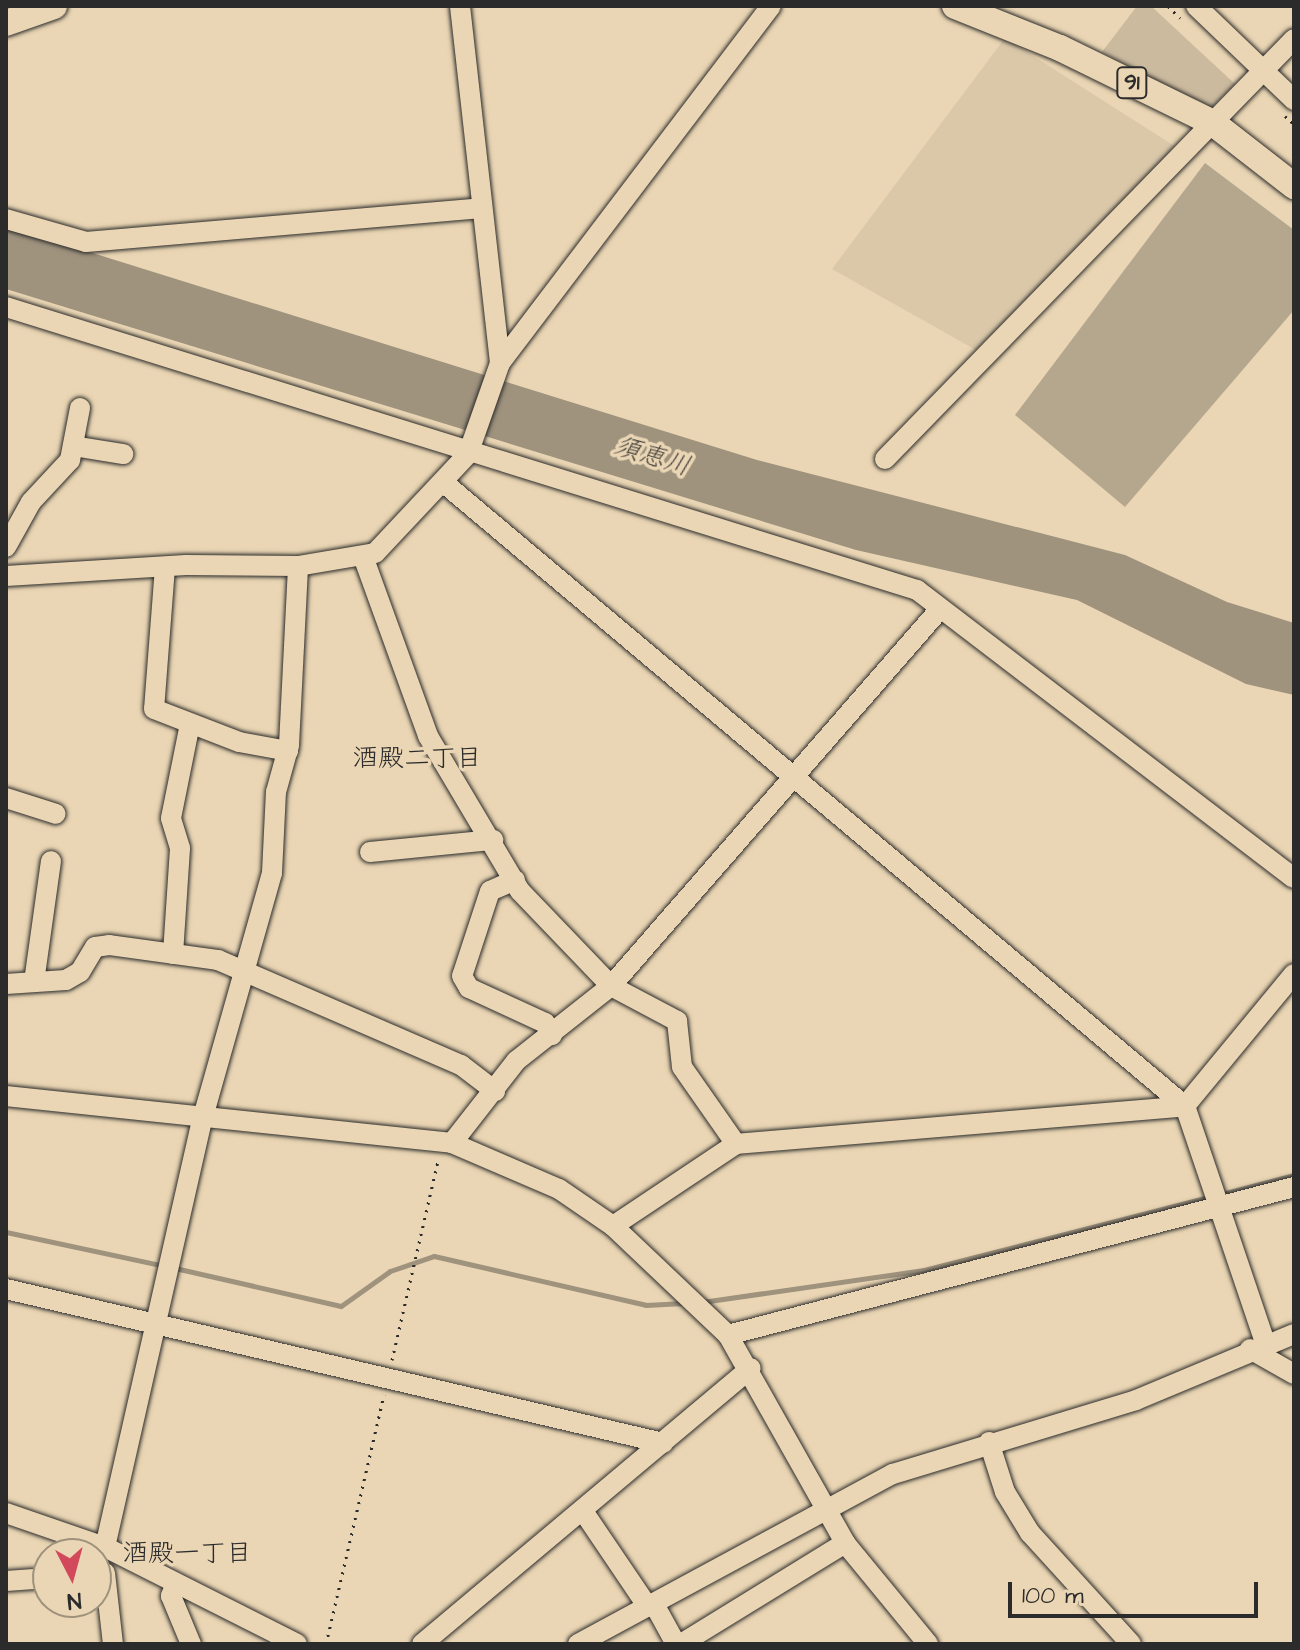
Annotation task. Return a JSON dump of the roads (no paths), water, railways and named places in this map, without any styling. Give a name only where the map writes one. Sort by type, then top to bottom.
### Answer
[{"type":"main road","points":[[6,23],[54,6]]},
{"type":"main road","name":"91","points":[[955,6],[1060,48],[1213,123],[1294,186]]},
{"type":"street","points":[[460,6],[497,369]]},
{"type":"street","points":[[6,576],[165,567],[298,566],[364,559],[444,483],[472,447],[497,369],[771,6]]},
{"type":"street","points":[[1196,6],[1294,100]]},
{"type":"street","points":[[885,459],[1294,39]]},
{"type":"street","points":[[6,219],[86,242],[482,208]]},
{"type":"street","points":[[6,307],[472,447],[917,590],[1294,878]]},
{"type":"street","points":[[7,543],[31,502],[65,470],[80,408]]},
{"type":"street","points":[[73,446],[123,454]]},
{"type":"street","points":[[444,483],[1185,1106],[1221,1205],[1258,1345],[1294,1374]]},
{"type":"street","points":[[364,559],[428,736],[515,880],[611,986],[677,1021],[682,1067],[736,1144]]},
{"type":"street","points":[[112,1573],[115,1573],[114,1552],[157,1329],[203,1117],[272,873],[272,819],[288,751],[298,566]]},
{"type":"street","points":[[165,567],[154,709],[190,724],[288,751]]},
{"type":"street","points":[[447,1143],[495,1091],[516,1061],[611,986],[940,609]]},
{"type":"street","points":[[173,954],[180,848],[171,818],[190,724]]},
{"type":"street","points":[[6,798],[56,814]]},
{"type":"street","points":[[370,852],[493,840]]},
{"type":"street","points":[[34,982],[51,861]]},
{"type":"street","points":[[515,880],[490,891],[462,976],[469,988],[545,1023],[552,1035]]},
{"type":"street","points":[[6,984],[34,982],[80,972],[95,947],[173,954],[244,967],[473,1071],[495,1091]]},
{"type":"street","points":[[613,1226],[736,1144],[1185,1106],[1294,974]]},
{"type":"street","points":[[6,1096],[447,1143],[537,1177],[613,1226],[728,1335],[751,1368],[822,1508],[845,1543],[928,1644]]},
{"type":"street","points":[[728,1335],[1294,1187]]},
{"type":"street","points":[[6,1289],[157,1329],[663,1443]]},
{"type":"street","points":[[578,1644],[603,1638],[651,1605],[822,1508],[893,1474],[989,1442],[1136,1400],[1258,1345],[1294,1334]]},
{"type":"street","points":[[422,1644],[751,1368]]},
{"type":"street","points":[[989,1442],[1005,1492],[1030,1533],[1131,1644]]},
{"type":"street","points":[[583,1511],[679,1644],[845,1543]]},
{"type":"street","points":[[6,1513],[114,1552],[268,1638],[297,1644]]},
{"type":"street","points":[[6,1581],[32,1579]]},
{"type":"street","points":[[176,1584],[171,1596],[191,1644]]},
{"type":"street","points":[[109,1618],[113,1644]]},
{"type":"water","name":"須恵川","points":[[6,226],[757,460],[1125,555],[1227,602],[1294,623],[1294,695],[1246,684],[1077,600],[856,550],[6,289]]},
{"type":"waterway","points":[[1222,1194],[1294,1175]]},
{"type":"waterway","points":[[702,1302],[924,1270],[1212,1196]]},
{"type":"waterway","points":[[6,1232],[165,1266]]},
{"type":"waterway","points":[[175,1268],[341,1306],[390,1271],[434,1256],[646,1305],[684,1303]]},
{"type":"district","name":"酒殿二丁目","points":[[417,759]]},
{"type":"district","name":"酒殿一丁目","points":[[187,1554]]}]
